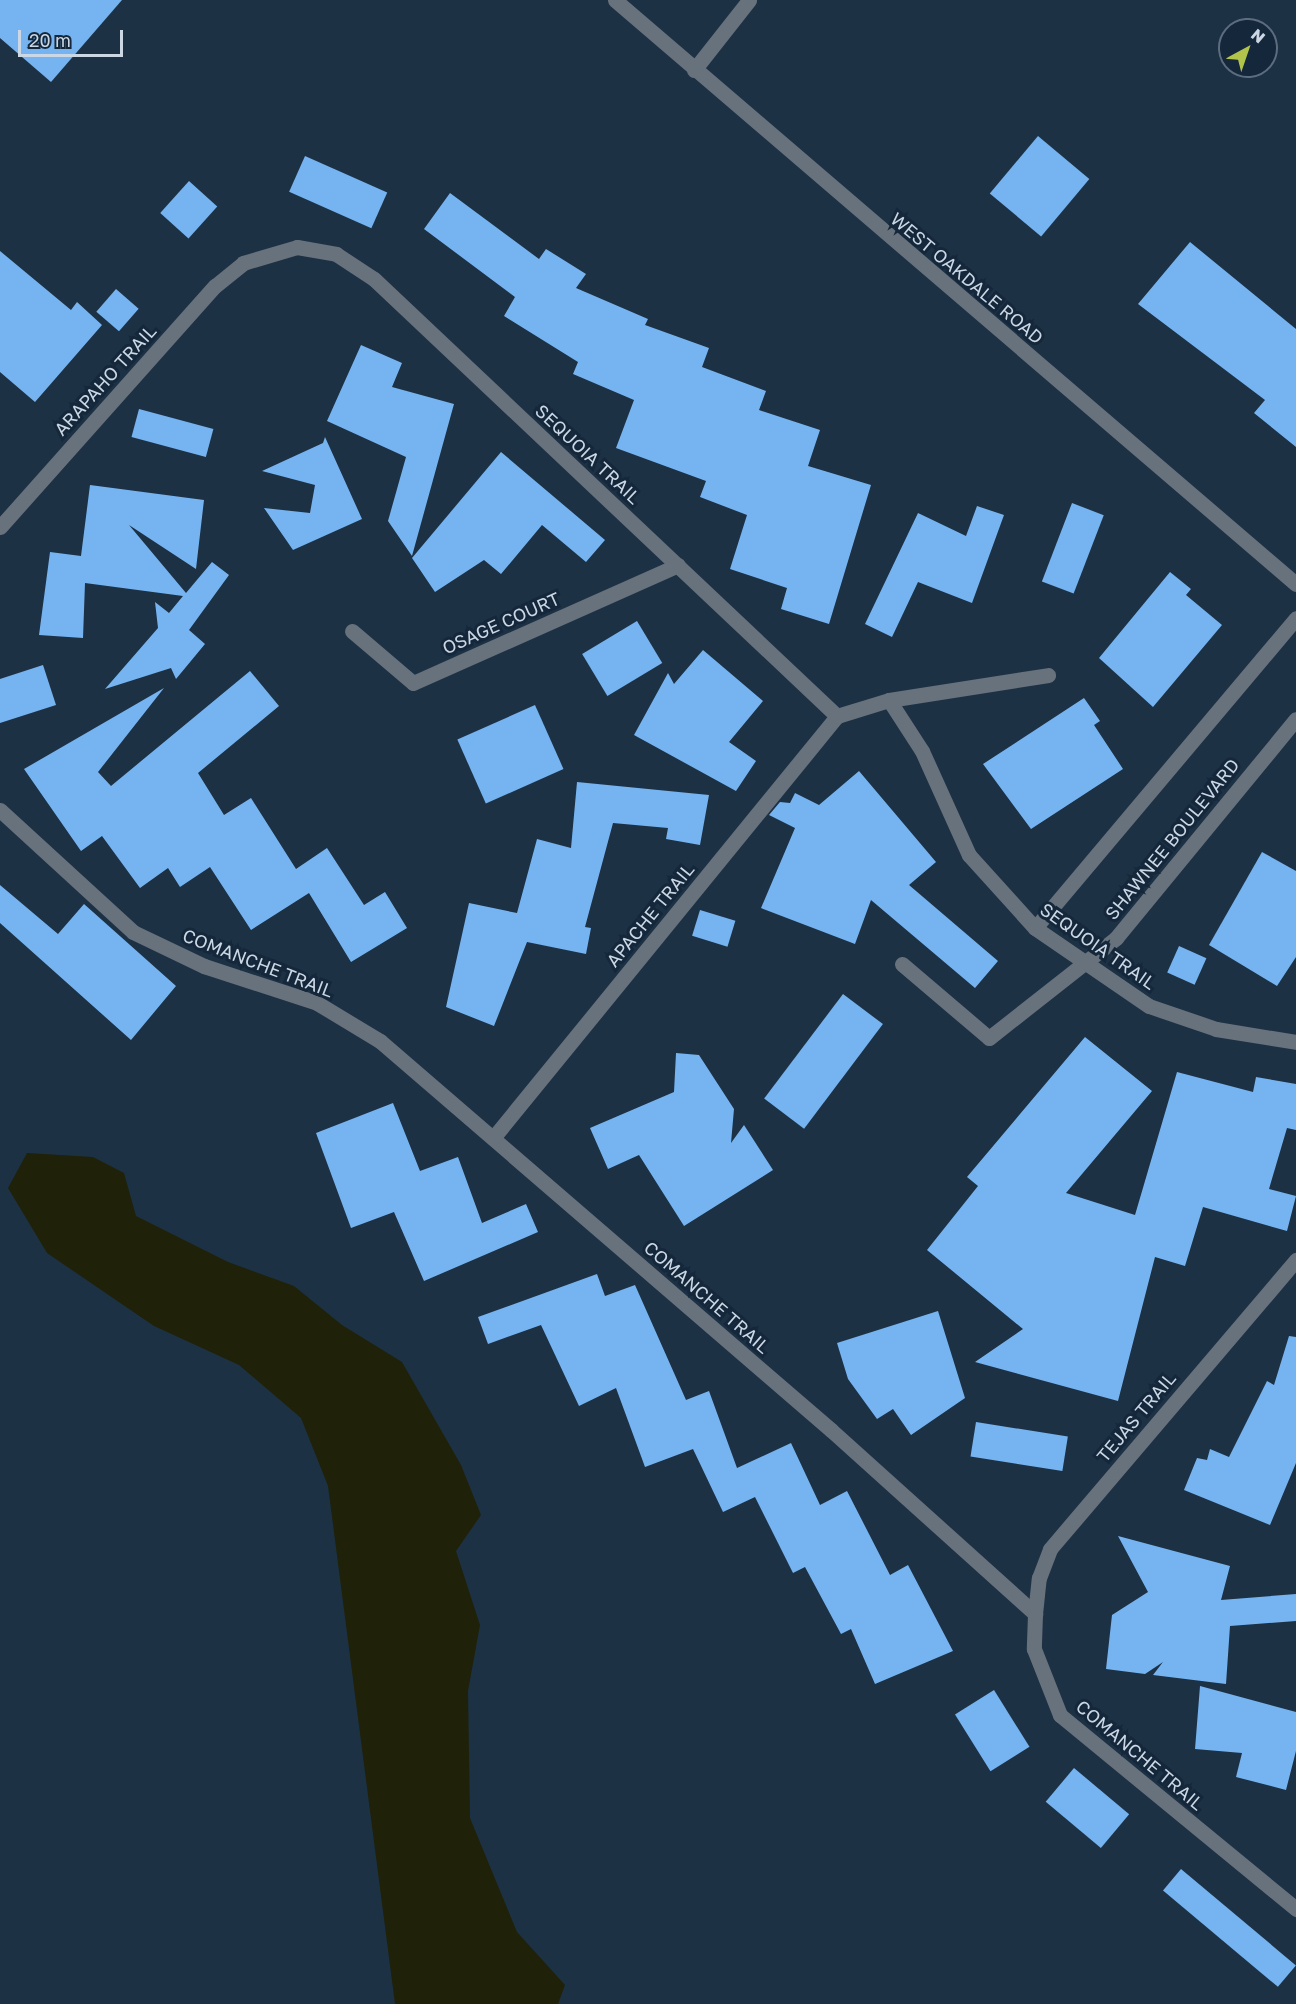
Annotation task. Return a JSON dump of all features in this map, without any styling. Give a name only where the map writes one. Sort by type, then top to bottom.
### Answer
[{"type":"street","name":"WEST OAKDALE ROAD","points":[[615,0],[1296,584]]},
{"type":"street","points":[[694,70],[749,0]]},
{"type":"street","name":"SEQUOIA TRAIL","points":[[243,263],[297,247],[336,254],[374,279],[837,716]]},
{"type":"street","name":"ARAPAHO TRAIL","points":[[0,527],[215,286],[243,263]]},
{"type":"street","name":"OSAGE COURT","points":[[352,631],[413,683],[678,566]]},
{"type":"street","points":[[1035,928],[1296,618]]},
{"type":"street","points":[[837,716],[889,699],[1048,675]]},
{"type":"street","name":"SEQUOIA TRAIL","points":[[889,699],[921,751],[969,855],[1035,928],[1149,1006],[1216,1029],[1296,1042]]},
{"type":"street","name":"APACHE TRAIL","points":[[493,1138],[837,716]]},
{"type":"street","name":"SHAWNEE BOULEVARD","points":[[902,964],[989,1038],[1087,964],[1116,938],[1296,719]]},
{"type":"street","name":"COMANCHE TRAIL","points":[[0,810],[133,932],[204,966],[317,1003],[380,1041],[1035,1614],[1034,1649],[1060,1715],[1296,1910]]},
{"type":"street","name":"TEJAS TRAIL","points":[[1035,1614],[1039,1578],[1050,1549],[1296,1260]]},
{"type":"shaded area","points":[[27,1153],[93,1157],[124,1173],[136,1216],[228,1262],[294,1286],[342,1325],[402,1362],[461,1465],[481,1515],[456,1551],[480,1625],[468,1691],[470,1818],[517,1932],[565,1985],[558,2004],[395,2004],[328,1486],[301,1418],[239,1365],[154,1326],[47,1253],[8,1188]]},
{"type":"building","points":[[0,0],[122,0],[51,82],[0,38]]},
{"type":"building","points":[[1038,136],[1089,179],[1041,237],[990,193]]},
{"type":"building","points":[[305,156],[387,193],[371,228],[289,192]]},
{"type":"building","points":[[189,181],[217,206],[188,238],[160,213]]},
{"type":"building","points":[[450,193],[539,259],[546,249],[586,274],[576,288],[648,319],[645,325],[709,348],[702,367],[766,391],[759,410],[820,430],[808,466],[871,485],[829,624],[781,609],[787,588],[730,569],[747,515],[700,497],[706,481],[616,448],[634,400],[573,374],[578,362],[504,316],[515,297],[424,229]]},
{"type":"building","points":[[1190,242],[1296,329],[1296,447],[1254,413],[1265,400],[1138,304]]},
{"type":"building","points":[[0,251],[71,310],[77,302],[102,325],[35,402],[0,372]]},
{"type":"building","points":[[116,289],[139,309],[119,331],[96,312]]},
{"type":"building","points":[[361,345],[402,363],[392,387],[454,404],[412,556],[388,521],[406,457],[327,421]]},
{"type":"building","points":[[139,409],[213,429],[206,457],[131,437]]},
{"type":"building","points":[[325,437],[362,519],[293,550],[264,508],[310,513],[315,485],[262,471],[323,443]]},
{"type":"building","points":[[501,452],[605,540],[586,562],[542,525],[501,574],[484,560],[435,592],[412,558]]},
{"type":"building","points":[[90,485],[204,500],[196,569],[129,525],[186,593],[212,562],[229,575],[189,630],[205,644],[176,679],[171,668],[105,689],[158,628],[155,602],[169,613],[183,596],[85,583],[83,638],[39,635],[50,552],[81,556]]},
{"type":"building","points":[[1072,503],[1104,515],[1074,594],[1042,581]]},
{"type":"building","points":[[977,506],[1004,515],[972,603],[918,582],[892,637],[865,624],[918,513],[966,536]]},
{"type":"building","points":[[1170,572],[1191,589],[1186,595],[1222,625],[1153,707],[1099,658]]},
{"type":"building","points":[[637,621],[662,663],[607,696],[582,654]]},
{"type":"building","points":[[703,650],[763,701],[729,742],[756,761],[736,791],[634,735],[668,673],[674,684]]},
{"type":"building","points":[[43,665],[56,705],[0,723],[0,679]]},
{"type":"building","points":[[250,671],[279,706],[198,773],[224,815],[251,798],[296,869],[327,848],[364,905],[385,892],[407,928],[351,962],[309,893],[251,930],[210,867],[180,887],[168,868],[140,888],[102,836],[81,851],[24,769],[164,688],[98,772],[111,786]]},
{"type":"building","points":[[1084,698],[1100,721],[1094,725],[1123,769],[1031,829],[983,764]]},
{"type":"building","points":[[535,705],[563,769],[486,804],[457,740]]},
{"type":"building","points":[[859,771],[936,862],[909,885],[998,961],[975,988],[871,900],[855,944],[761,908],[795,828],[769,815],[780,802],[790,803],[795,793],[819,805]]},
{"type":"building","points":[[577,782],[709,795],[700,845],[666,839],[668,828],[613,823],[585,927],[591,928],[586,954],[527,942],[494,1026],[446,1007],[469,903],[517,913],[537,839],[571,848]]},
{"type":"building","points":[[1262,852],[1296,871],[1296,957],[1277,986],[1209,945]]},
{"type":"building","points":[[0,885],[58,934],[84,904],[176,986],[131,1040],[0,923]]},
{"type":"building","points":[[700,910],[735,921],[727,947],[692,936]]},
{"type":"building","points":[[1179,946],[1206,958],[1195,985],[1167,972]]},
{"type":"building","points":[[843,994],[883,1024],[804,1129],[764,1099]]},
{"type":"building","points":[[1085,1037],[1152,1091],[1066,1193],[1135,1215],[1177,1072],[1253,1092],[1256,1077],[1296,1084],[1296,1130],[1287,1128],[1269,1189],[1296,1196],[1287,1231],[1203,1207],[1185,1266],[1155,1257],[1118,1401],[975,1362],[1023,1329],[927,1250],[978,1186],[967,1177]]},
{"type":"building","points":[[676,1053],[699,1055],[734,1109],[731,1143],[744,1125],[773,1170],[684,1226],[639,1155],[608,1169],[590,1128],[674,1092]]},
{"type":"building","points":[[393,1103],[420,1171],[458,1157],[482,1223],[526,1204],[538,1232],[424,1281],[394,1212],[351,1228],[316,1133]]},
{"type":"building","points":[[597,1274],[605,1296],[635,1285],[686,1400],[709,1391],[737,1468],[791,1443],[820,1505],[847,1491],[890,1575],[908,1565],[953,1651],[875,1684],[851,1629],[841,1634],[805,1567],[793,1573],[755,1497],[723,1512],[693,1449],[645,1467],[616,1388],[579,1406],[541,1325],[488,1344],[478,1317]]},
{"type":"building","points":[[938,1311],[965,1398],[911,1435],[893,1409],[877,1419],[848,1379],[837,1343]]},
{"type":"building","points":[[1289,1336],[1296,1337],[1296,1463],[1270,1525],[1184,1490],[1197,1458],[1207,1460],[1210,1449],[1229,1457],[1267,1381],[1274,1385]]},
{"type":"building","points":[[976,1422],[1068,1437],[1062,1471],[971,1457]]},
{"type":"building","points":[[1118,1536],[1230,1566],[1221,1600],[1296,1594],[1296,1621],[1230,1626],[1226,1684],[1153,1675],[1163,1662],[1145,1674],[1106,1669],[1112,1615],[1148,1592]]},
{"type":"building","points":[[1200,1686],[1296,1712],[1296,1751],[1286,1790],[1236,1777],[1242,1753],[1195,1749]]},
{"type":"building","points":[[994,1690],[1030,1747],[990,1771],[955,1714]]},
{"type":"building","points":[[1074,1768],[1129,1814],[1101,1848],[1046,1802]]},
{"type":"building","points":[[1181,1869],[1296,1965],[1278,1987],[1163,1890]]}]
